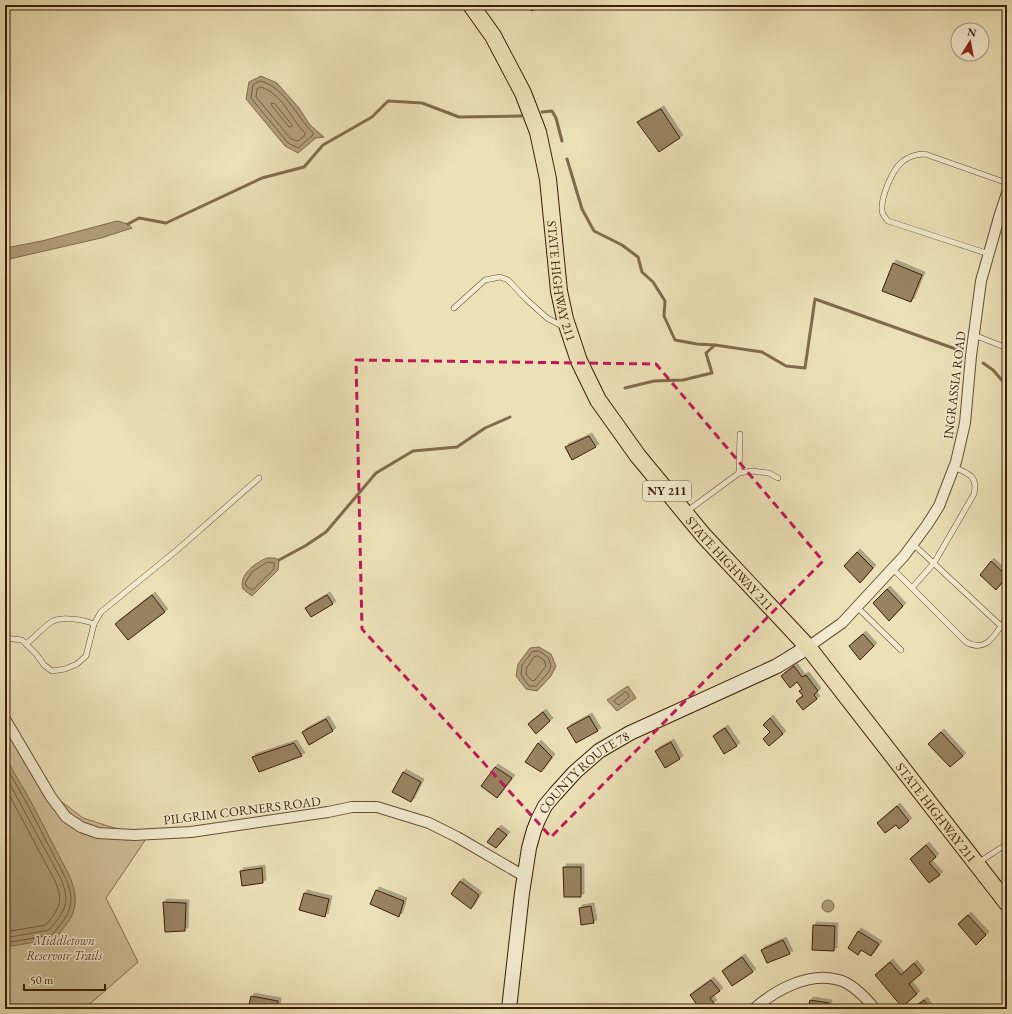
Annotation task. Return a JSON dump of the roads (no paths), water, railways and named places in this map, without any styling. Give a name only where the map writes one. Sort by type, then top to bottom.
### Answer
[{"type":"main road","name":"STATE HIGHWAY 211","points":[[471,5],[492,36],[522,93],[538,132],[548,178],[559,291],[568,329],[579,361],[598,400],[638,456],[704,536],[808,647],[1007,904]]},
{"type":"street","name":"INGRASSIA ROAD","points":[[808,647],[842,623],[893,569],[927,525],[939,506],[954,467],[965,423],[981,281],[1007,193]]},
{"type":"street","name":"COUNTY ROUTE 78","points":[[508,1009],[524,876],[529,848],[534,830],[545,806],[575,772],[599,751],[630,733],[777,666],[808,647]]},
{"type":"street","name":"PILGRIM CORNERS ROAD","points":[[5,719],[51,797],[66,817],[81,827],[98,833],[134,835],[191,832],[328,812],[352,807],[376,807],[430,823],[464,840],[524,876]]},
{"type":"street","points":[[754,1009],[762,1001],[788,987],[803,981],[822,977],[840,980],[856,989],[875,1009]]},
{"type":"lane","points":[[989,254],[888,221],[883,215],[882,209],[884,199],[892,173],[902,162],[916,154],[926,154],[1007,182]]},
{"type":"lane","points":[[454,308],[485,280],[500,277],[508,280],[547,318],[568,329]]},
{"type":"lane","points":[[974,335],[1007,348]]},
{"type":"lane","points":[[739,473],[740,434]]},
{"type":"lane","points":[[912,588],[934,563],[974,494],[975,482],[972,476],[954,467]]},
{"type":"lane","points":[[685,513],[739,473],[752,471],[769,474],[778,478]]},
{"type":"lane","points":[[5,638],[22,640],[36,654],[44,665],[52,670],[65,669],[77,664],[86,656],[94,624],[101,612],[177,550],[259,478]]},
{"type":"lane","points":[[913,544],[1001,626]]},
{"type":"lane","points":[[893,569],[966,642],[979,646],[987,644],[1007,618]]},
{"type":"lane","points":[[857,607],[901,650]]},
{"type":"lane","points":[[26,644],[54,620],[68,619],[87,621],[94,624]]},
{"type":"lane","points":[[976,864],[1007,844]]},
{"type":"water","points":[[261,76],[277,83],[299,108],[310,125],[324,137],[316,138],[298,153],[285,146],[246,99],[249,82]]},
{"type":"water","points":[[117,221],[128,224],[132,228],[101,238],[5,260],[5,248],[42,241]]},
{"type":"water","points":[[267,558],[275,558],[279,560],[278,570],[252,596],[243,589],[243,579],[245,574],[253,566]]},
{"type":"water","points":[[539,647],[551,654],[556,666],[551,676],[537,691],[526,689],[516,676],[518,664],[530,648]]},
{"type":"water","points":[[628,686],[636,698],[617,711],[607,700]]},
{"type":"water","points":[[5,757],[29,798],[69,875],[74,888],[75,903],[72,916],[55,939],[5,947]]},
{"type":"water","points":[[826,900],[830,900],[834,906],[830,912],[826,912],[822,908],[822,904]]},
{"type":"waterway","points":[[128,224],[139,218],[166,223],[262,178],[304,167],[323,145],[372,117],[388,101],[422,103],[459,117],[521,116]]},
{"type":"waterway","points":[[542,112],[552,111],[556,118],[562,141]]},
{"type":"waterway","points":[[567,159],[582,209],[594,231],[622,245],[638,257],[642,272],[653,282],[665,301],[664,316],[675,340],[697,344],[715,345]]},
{"type":"waterway","points":[[625,388],[654,381],[683,380],[712,373],[706,353],[715,345],[762,352],[786,366],[805,368],[815,299],[953,348],[960,352]]},
{"type":"waterway","points":[[983,363],[993,370],[1007,386]]},
{"type":"waterway","points":[[279,560],[305,546],[326,532],[376,473],[413,451],[457,447],[485,428],[510,417]]},
{"type":"park label","name":"Middletown Reservoir Trails","points":[[64,948]]}]
